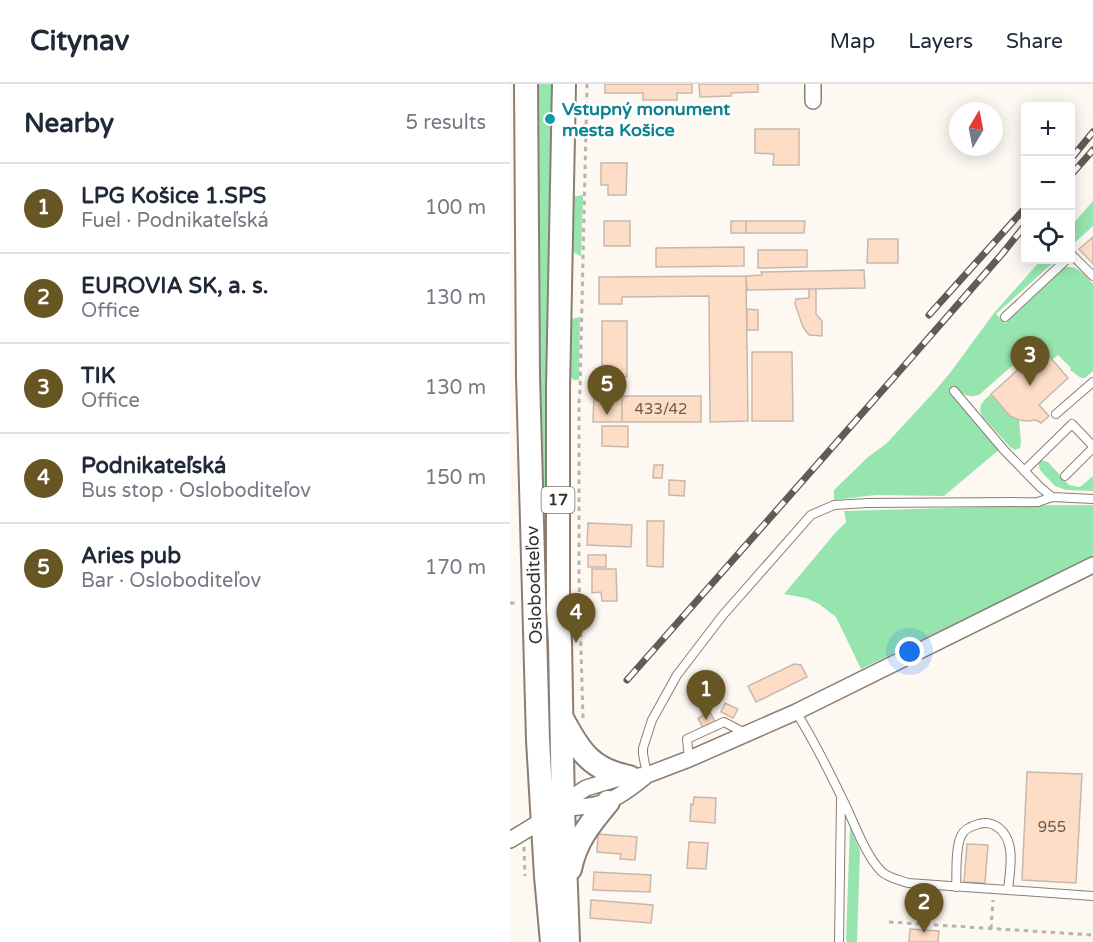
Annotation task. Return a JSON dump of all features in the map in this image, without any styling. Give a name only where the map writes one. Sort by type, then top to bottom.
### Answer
[{"type":"main road","name":"Osloboditeľov","points":[[526,84],[528,376],[538,740],[552,942]]},
{"type":"main road","name":"Osloboditeľov","points":[[564,84],[558,413],[558,608],[568,942]]},
{"type":"main road","points":[[561,716],[578,747],[588,758],[614,774],[638,776]]},
{"type":"main road","points":[[567,882],[571,862],[585,831],[608,802]]},
{"type":"street","points":[[813,84],[813,101]]},
{"type":"street","points":[[510,840],[563,808],[568,800],[586,788],[601,782],[638,776],[689,759],[796,711],[1093,565]]},
{"type":"street","points":[[563,808],[583,808],[608,802],[622,794],[638,776]]},
{"type":"lane","points":[[1075,258],[1093,276]]},
{"type":"lane","points":[[1005,317],[1062,264]]},
{"type":"lane","points":[[1056,414],[1093,382]]},
{"type":"lane","points":[[954,391],[1004,450],[1052,497]]},
{"type":"lane","points":[[1024,471],[1072,424],[1093,447],[1065,476]]},
{"type":"lane","points":[[638,776],[643,748],[652,720],[677,675],[723,615],[811,515],[834,505],[867,502],[1038,502],[1052,497],[1093,499]]},
{"type":"lane","points":[[796,711],[866,847],[878,867],[886,875],[908,883],[1093,896]]},
{"type":"lane","points":[[839,942],[841,795]]},
{"type":"lane","points":[[956,887],[959,839],[964,830],[972,825],[983,823],[993,824],[1008,838],[1010,862],[1008,890]]},
{"type":"path","points":[[584,726],[579,581],[579,402],[587,84]]},
{"type":"path","points":[[991,929],[994,889]]},
{"type":"path","points":[[889,922],[1093,935]]},
{"type":"green space","points":[[536,84],[556,84],[548,568],[543,569],[539,464]]},
{"type":"green space","points":[[583,195],[581,256],[571,249],[571,197]]},
{"type":"green space","points":[[1093,201],[1093,226],[1075,242],[1075,221]]},
{"type":"green space","points":[[1037,264],[1052,264],[996,314],[1006,323],[1052,275],[1064,268],[1079,270],[1093,284],[1093,371],[1085,378],[1081,378],[1070,370],[1071,368],[1058,355],[1052,360],[1027,362],[1022,357],[979,395],[966,395],[955,387],[950,392],[1000,449],[944,496],[876,495],[834,500],[834,490],[868,457],[887,443],[934,392],[994,313]]},
{"type":"green space","points":[[580,317],[579,380],[574,380],[569,376],[569,323],[572,319]]},
{"type":"green space","points":[[991,394],[1010,416],[1019,420],[1020,448],[1015,450],[1010,447],[982,416],[983,401]]},
{"type":"green space","points":[[1040,460],[1048,462],[1069,485],[1080,487],[1093,476],[1093,491],[1066,490],[1055,486],[1040,470],[1038,463]]},
{"type":"green space","points":[[1093,505],[1093,557],[861,669],[836,617],[819,604],[806,598],[784,594],[846,522],[844,511]]},
{"type":"green space","points":[[850,827],[860,851],[857,942],[846,940]]},
{"type":"building","points":[[605,84],[692,84],[692,93],[677,93],[677,100],[643,100],[643,93],[605,93]]},
{"type":"building","points":[[699,84],[758,84],[758,92],[700,97]]},
{"type":"building","points":[[755,129],[799,129],[799,165],[773,165],[774,154],[755,153]]},
{"type":"building","points":[[601,163],[627,163],[626,195],[608,195],[608,185],[601,185]]},
{"type":"building","points":[[604,221],[630,221],[630,246],[604,246]]},
{"type":"building","points":[[731,221],[746,221],[746,233],[731,233]]},
{"type":"building","points":[[746,221],[805,221],[804,233],[746,233]]},
{"type":"building","points":[[1093,237],[1093,264],[1079,249]]},
{"type":"building","points":[[868,239],[898,239],[898,263],[867,263]]},
{"type":"building","points":[[744,247],[744,266],[656,267],[656,248]]},
{"type":"building","points":[[758,250],[807,250],[807,267],[758,268]]},
{"type":"building","points":[[864,270],[865,288],[747,290],[746,276],[762,275],[761,272]]},
{"type":"building","points":[[746,276],[748,421],[710,422],[709,296],[622,297],[622,304],[599,304],[599,277]]},
{"type":"building","points":[[809,289],[816,289],[816,314],[822,321],[822,336],[809,335],[803,327],[795,304],[796,299],[809,298]]},
{"type":"building","points":[[747,309],[758,310],[758,330],[747,330]]},
{"type":"building","points":[[602,321],[627,321],[627,377],[602,377]]},
{"type":"building","points":[[1042,348],[1068,378],[1039,405],[1049,416],[1041,423],[1036,420],[1019,420],[1010,416],[991,394]]},
{"type":"building","points":[[752,352],[792,352],[793,421],[752,421]]},
{"type":"building","points":[[594,396],[622,396],[622,422],[593,422]]},
{"type":"building","points":[[622,396],[701,396],[701,422],[622,422]]},
{"type":"building","points":[[602,426],[628,426],[628,447],[602,446]]},
{"type":"building","points":[[654,465],[663,465],[662,478],[653,478]]},
{"type":"building","points":[[669,480],[685,481],[684,496],[669,495]]},
{"type":"building","points":[[647,521],[664,521],[663,567],[647,566]]},
{"type":"building","points":[[588,523],[632,525],[631,547],[587,545]]},
{"type":"building","points":[[588,555],[606,555],[606,567],[588,567]]},
{"type":"building","points":[[592,569],[616,569],[617,601],[602,601],[601,592],[592,593]]},
{"type":"building","points":[[794,664],[801,665],[807,677],[756,702],[748,686]]},
{"type":"building","points":[[725,703],[738,709],[733,718],[721,712]]},
{"type":"building","points":[[710,712],[716,724],[704,730],[698,718]]},
{"type":"building","points":[[1027,772],[1082,774],[1076,883],[1022,880]]},
{"type":"building","points":[[694,797],[716,798],[715,823],[690,821],[691,804],[693,805]]},
{"type":"building","points":[[598,834],[637,837],[635,860],[620,859],[621,854],[597,852]]},
{"type":"building","points":[[689,842],[708,843],[706,869],[687,868]]},
{"type":"building","points":[[967,844],[988,845],[985,883],[964,882]]},
{"type":"building","points":[[594,872],[651,875],[650,892],[593,890]]},
{"type":"building","points":[[591,900],[653,905],[651,923],[590,918]]},
{"type":"building","points":[[910,929],[939,931],[938,942],[909,942]]},
{"type":"railway","points":[[1073,156],[1093,132]]},
{"type":"railway","points":[[1075,170],[1093,150]]},
{"type":"railway","points":[[929,315],[1023,210]]},
{"type":"railway","points":[[627,680],[1021,230]]},
{"type":"place","name":"Vstupný monument mesta Košice","points":[[550,119]]},
{"type":"place","name":"TIK","points":[[1030,386]]},
{"type":"place","name":"Aries pub","points":[[607,415]]},
{"type":"place","name":"Podnikateľská","points":[[576,643]]},
{"type":"place","name":"LPG Košice 1.SPS","points":[[706,720]]},
{"type":"place","name":"EUROVIA SK, a. s.","points":[[924,933]]}]
